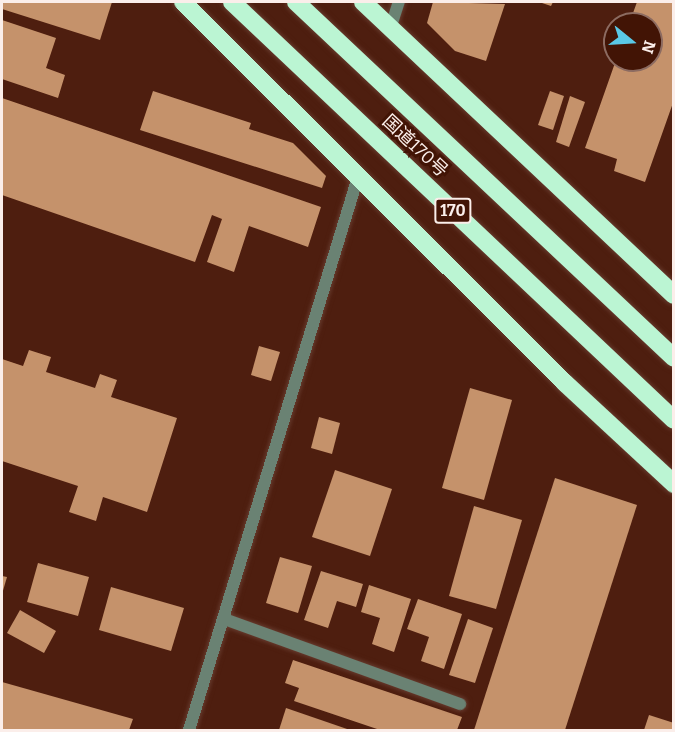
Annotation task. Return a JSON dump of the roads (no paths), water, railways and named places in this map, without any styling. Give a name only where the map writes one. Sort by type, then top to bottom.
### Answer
[{"type":"highway","points":[[183,2],[565,383],[674,484]]},
{"type":"highway","name":"国道170号","points":[[232,2],[674,420]]},
{"type":"highway","name":"国道170号","points":[[296,2],[674,358]]},
{"type":"highway","points":[[363,2],[674,295]]},
{"type":"street","points":[[391,26],[399,2]]},
{"type":"street","points":[[189,730],[358,177]]},
{"type":"street","points":[[224,620],[460,704]]}]
